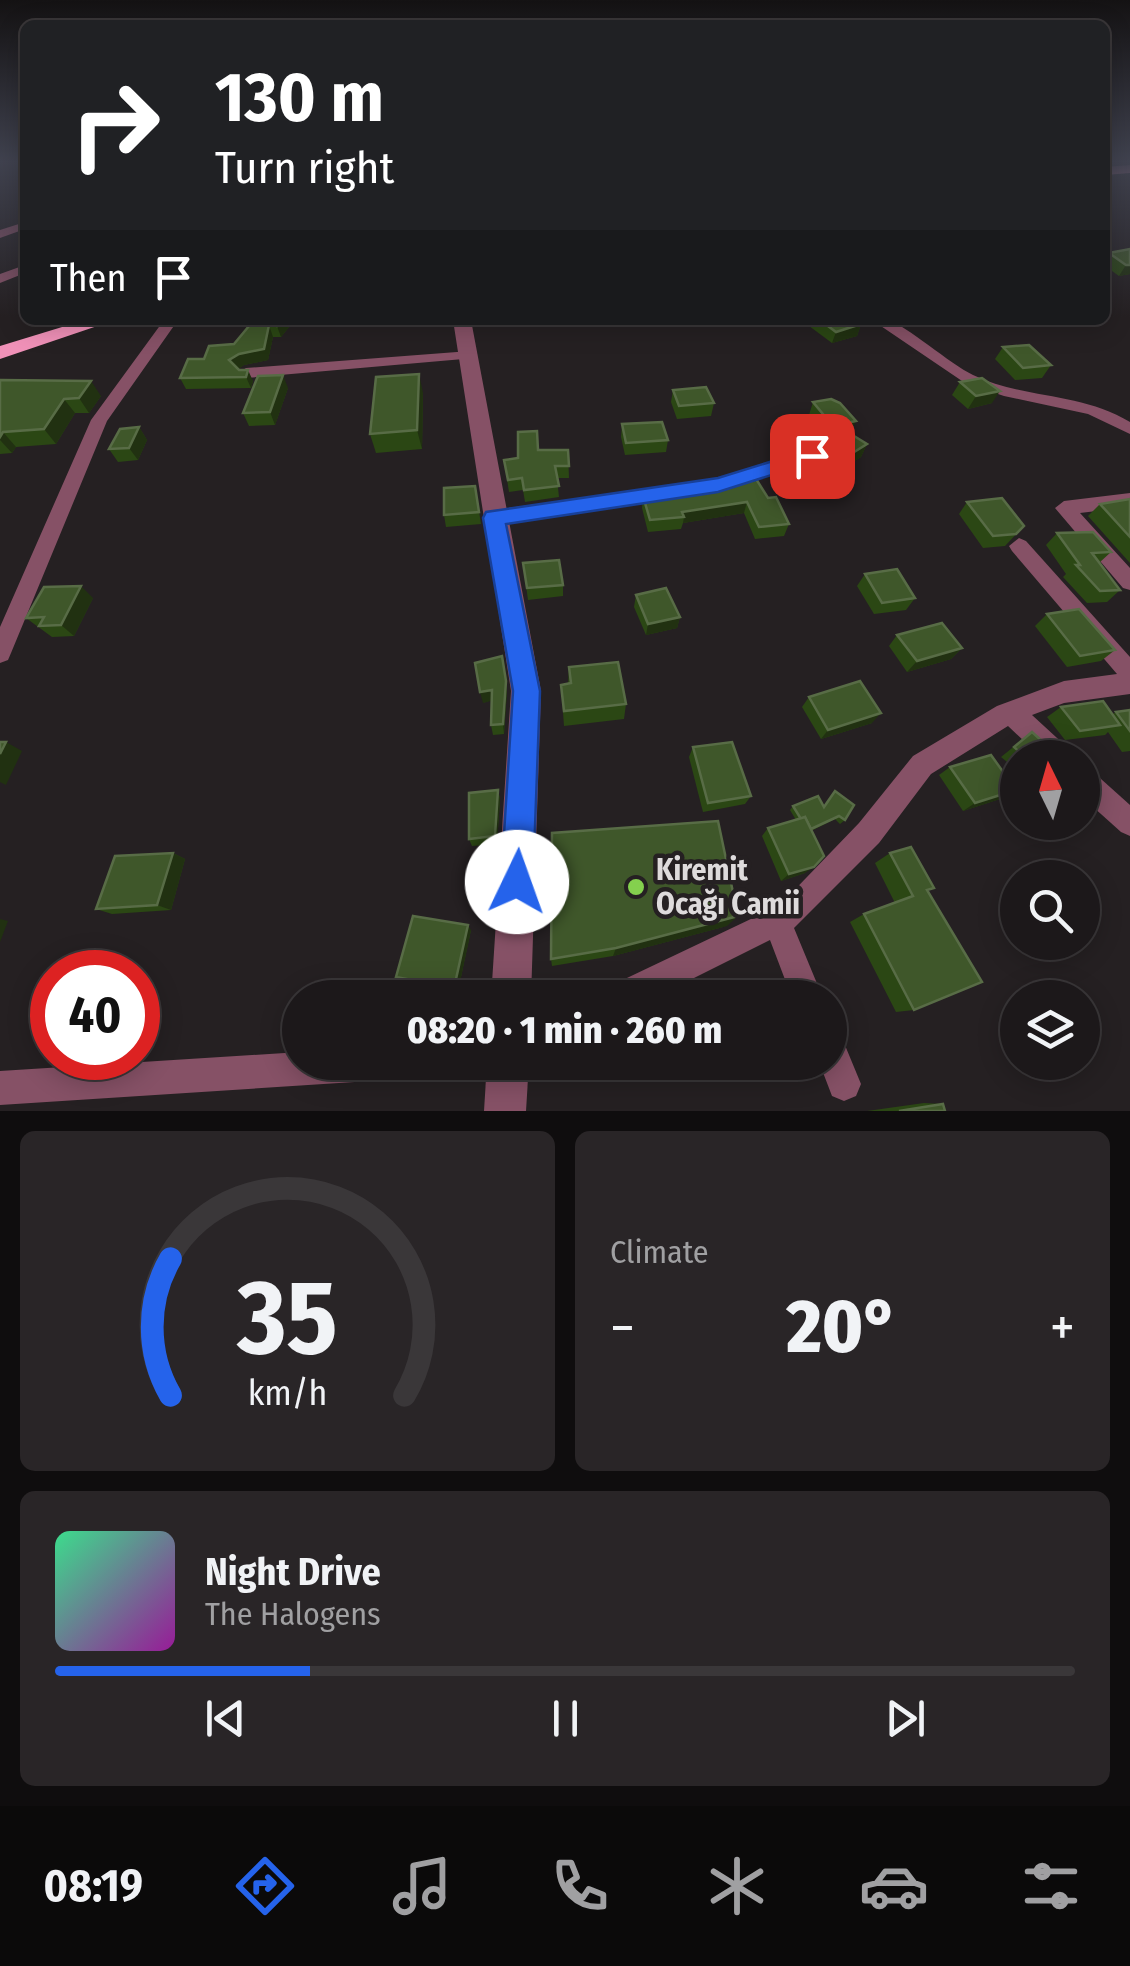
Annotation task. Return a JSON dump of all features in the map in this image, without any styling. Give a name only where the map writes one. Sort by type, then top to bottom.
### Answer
[{"type":"highway","points":[[0,336],[36,325]]},
{"type":"highway","points":[[0,353],[89,325]]},
{"type":"street","points":[[0,653],[99,420],[166,325]]},
{"type":"street","points":[[463,325],[526,691],[512,980]]},
{"type":"street","points":[[887,325],[979,384],[1015,395],[1089,405],[1130,428]]},
{"type":"street","points":[[246,373],[470,354]]},
{"type":"street","points":[[494,518],[718,485],[812,456]]},
{"type":"street","points":[[1130,500],[1064,508],[1130,582]]},
{"type":"street","points":[[1019,546],[1130,673]]},
{"type":"street","points":[[656,980],[790,916],[869,833],[922,765],[1011,712],[1064,692],[1130,683]]},
{"type":"street","points":[[1011,712],[1041,740]]},
{"type":"street","points":[[1100,796],[1130,824]]},
{"type":"street","points":[[776,922],[800,980]]},
{"type":"street","points":[[0,1088],[282,1070]]},
{"type":"street","points":[[505,1111],[507,1080]]},
{"type":"street","points":[[842,1080],[844,1084]]},
{"type":"building","points":[[1130,249],[1130,265],[1126,265],[1110,253]]},
{"type":"building","points":[[250,325],[269,325],[264,349],[229,360],[239,370],[248,370],[246,377],[180,378],[188,359],[204,359],[209,346],[234,344]]},
{"type":"building","points":[[827,325],[858,325],[836,332]]},
{"type":"building","points":[[1029,345],[1051,365],[1023,368],[1003,347]]},
{"type":"building","points":[[419,374],[417,430],[370,434],[376,377]]},
{"type":"building","points":[[283,375],[270,412],[243,413],[258,376]]},
{"type":"building","points":[[982,378],[1000,391],[976,396],[960,382]]},
{"type":"building","points":[[0,380],[91,381],[79,398],[64,399],[44,429],[3,432],[0,437]]},
{"type":"building","points":[[706,387],[714,403],[679,406],[673,390]]},
{"type":"building","points":[[831,399],[856,421],[833,426],[813,402]]},
{"type":"building","points":[[662,422],[668,440],[626,443],[622,424]]},
{"type":"building","points":[[139,427],[129,448],[109,449],[120,429]]},
{"type":"building","points":[[841,428],[867,444],[846,457],[829,446],[826,437]]},
{"type":"building","points":[[537,431],[538,450],[568,450],[569,466],[555,466],[559,486],[524,490],[522,478],[508,480],[504,460],[518,458],[518,432]]},
{"type":"building","points":[[753,474],[768,498],[776,497],[789,524],[759,527],[747,502],[682,512],[684,517],[650,520],[643,496],[677,493],[675,490]]},
{"type":"building","points":[[475,486],[479,512],[444,515],[444,488]]},
{"type":"building","points":[[1002,498],[1024,526],[1016,534],[993,536],[967,502]]},
{"type":"building","points":[[1130,499],[1130,537],[1100,504]]},
{"type":"building","points":[[1093,532],[1111,552],[1092,553],[1120,590],[1100,591],[1076,565],[1080,565],[1057,533]]},
{"type":"building","points":[[559,560],[563,585],[527,588],[523,563]]},
{"type":"building","points":[[897,569],[915,598],[882,603],[865,574]]},
{"type":"building","points":[[81,586],[61,625],[39,626],[44,617],[26,618],[44,587]]},
{"type":"building","points":[[666,588],[680,617],[648,624],[636,595]]},
{"type":"building","points":[[1079,609],[1115,650],[1080,656],[1047,614]]},
{"type":"building","points":[[942,623],[962,648],[917,661],[897,635]]},
{"type":"building","points":[[502,656],[506,681],[503,724],[491,725],[492,690],[480,692],[475,663]]},
{"type":"building","points":[[618,662],[626,704],[564,711],[561,685],[571,683],[569,667]]},
{"type":"building","points":[[860,681],[881,713],[828,730],[809,697]]},
{"type":"building","points":[[1103,701],[1120,725],[1080,731],[1061,707]]},
{"type":"building","points":[[1130,710],[1130,731],[1116,712]]},
{"type":"building","points":[[1032,732],[1041,740],[1022,740]]},
{"type":"building","points":[[732,742],[751,796],[708,803],[693,747]]},
{"type":"building","points":[[991,755],[1000,768],[1000,795],[975,803],[950,767]]},
{"type":"building","points":[[498,790],[495,836],[469,839],[469,793]]},
{"type":"building","points":[[835,791],[854,805],[845,820],[839,816],[811,829],[793,806],[818,796],[824,807]]},
{"type":"building","points":[[805,817],[824,856],[814,867],[789,874],[768,828]]},
{"type":"building","name":"Kiremit Ocağı Camii","points":[[718,821],[738,916],[616,948],[551,959],[552,833]]},
{"type":"building","points":[[911,847],[934,888],[927,890],[982,982],[914,1010],[864,914],[913,896],[890,853]]},
{"type":"building","points":[[173,853],[157,905],[96,909],[115,856]]},
{"type":"building","points":[[413,916],[468,925],[456,980],[396,977]]},
{"type":"building","points":[[943,1104],[945,1111],[899,1111]]},
{"type":"place","name":"Kiremit Ocağı Camii","points":[[636,887]]},
{"type":"route","points":[[517,882],[526,691],[494,518],[718,485],[812,456]]}]
